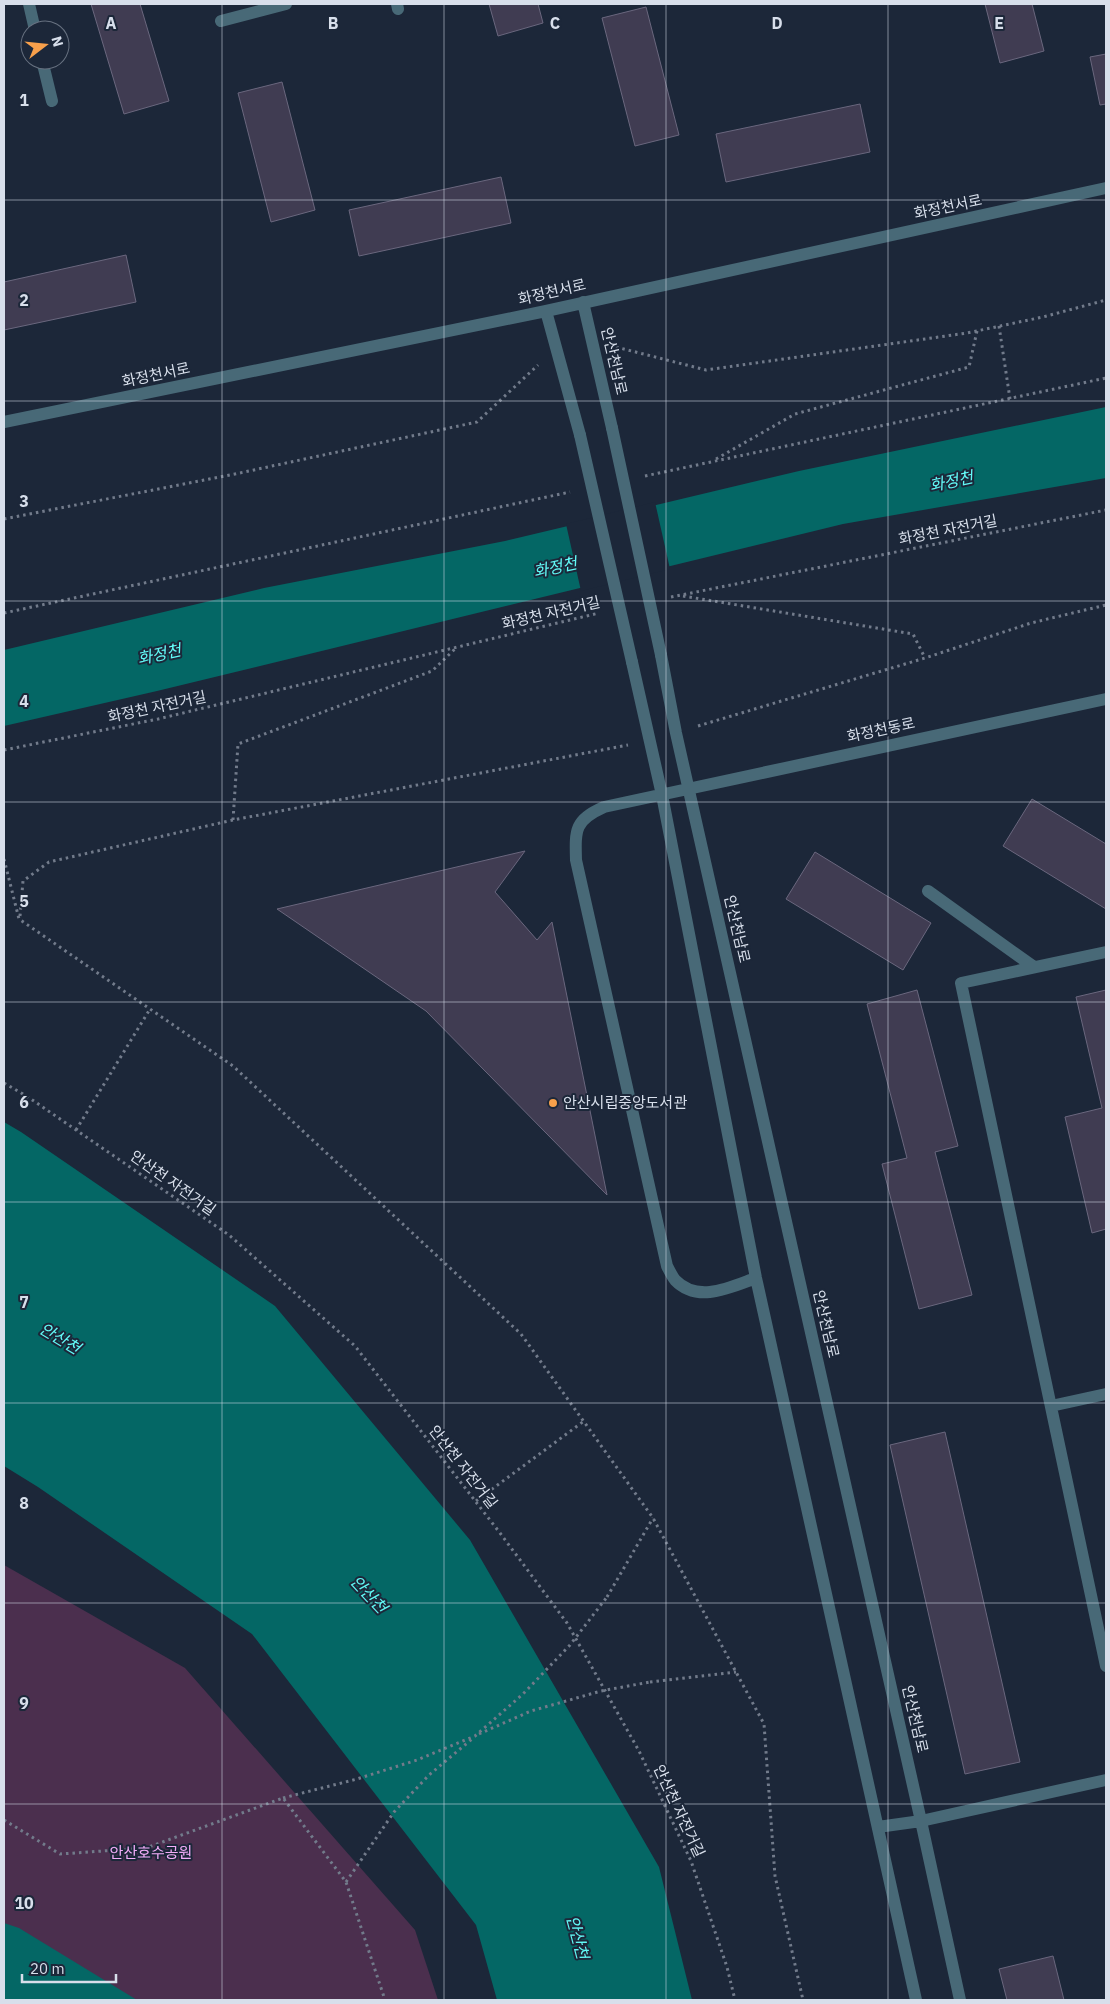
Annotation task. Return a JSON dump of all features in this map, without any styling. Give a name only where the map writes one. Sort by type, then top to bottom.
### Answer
[{"type":"street","points":[[28,4],[32,20]]},
{"type":"street","points":[[221,21],[286,4]]},
{"type":"street","points":[[44,70],[52,101]]},
{"type":"street","name":"화정천서로","points":[[4,422],[546,311],[1106,188]]},
{"type":"street","name":"안산천남로","points":[[584,302],[688,788],[960,2000]]},
{"type":"street","points":[[546,311],[580,435],[662,795],[756,1278],[916,2000]]},
{"type":"street","name":"화정천동로","points":[[756,1278],[717,1292],[702,1293],[687,1288],[675,1280],[667,1266],[576,860],[575,840],[578,826],[589,814],[604,807],[1106,699]]},
{"type":"street","points":[[928,891],[1034,967]]},
{"type":"street","points":[[1106,952],[961,983],[1106,1666]]},
{"type":"street","points":[[1051,1406],[1106,1394]]},
{"type":"street","points":[[878,1827],[921,1821],[1106,1780]]},
{"type":"path","points":[[593,340],[706,370],[977,331],[1106,300]]},
{"type":"path","points":[[999,326],[1010,399]]},
{"type":"path","points":[[713,461],[795,414],[969,367],[977,331]]},
{"type":"path","points":[[4,519],[234,474],[477,422],[556,348]]},
{"type":"path","points":[[644,476],[1106,378]]},
{"type":"path","points":[[4,613],[576,490]]},
{"type":"path","name":"화정천 자전거길","points":[[670,598],[1106,510]]},
{"type":"path","points":[[680,596],[912,634],[925,658]]},
{"type":"path","points":[[676,733],[1031,624],[1106,605]]},
{"type":"path","name":"화정천 자전거길","points":[[4,750],[158,719],[605,612]]},
{"type":"path","points":[[233,820],[238,744],[432,671],[458,647]]},
{"type":"path","points":[[19,919],[23,881],[49,862],[233,820],[649,741]]},
{"type":"path","points":[[4,859],[19,919],[233,1066],[521,1334],[653,1518],[764,1724],[775,1876],[803,2000]]},
{"type":"path","points":[[76,1130],[150,1010]]},
{"type":"path","name":"안산천 자전거길","points":[[4,1083],[76,1130],[229,1236],[355,1346],[476,1501],[566,1623],[639,1751],[691,1861],[727,1967],[735,2000]]},
{"type":"path","points":[[476,1501],[584,1421]]},
{"type":"path","points":[[346,1882],[394,1812],[429,1774],[523,1694],[570,1645],[607,1597],[653,1518]]},
{"type":"path","points":[[4,1820],[60,1854],[146,1848],[283,1798],[365,1777],[418,1760],[531,1711],[601,1691],[650,1682],[736,1672]]},
{"type":"path","points":[[283,1798],[346,1882],[385,2000]]},
{"type":"green space","name":"안산호수공원","points":[[4,1565],[185,1668],[415,1930],[438,2000],[4,2000]]},
{"type":"water","name":"화정천","points":[[1106,407],[1106,478],[843,524],[157,691],[4,726],[4,650],[264,588],[505,541],[799,471]]},
{"type":"water","name":"안산천","points":[[4,1122],[275,1306],[470,1540],[659,1867],[692,2000],[497,2000],[476,1925],[252,1634],[38,1487],[4,1466]]},
{"type":"water","points":[[4,1923],[19,1928],[137,2000],[4,2000]]},
{"type":"pier","points":[[655,502],[670,569],[581,591],[566,524]]},
{"type":"building","points":[[91,4],[140,4],[169,101],[124,114]]},
{"type":"building","points":[[489,4],[538,4],[543,23],[498,36]]},
{"type":"building","points":[[985,4],[1032,4],[1044,51],[1000,63]]},
{"type":"building","points":[[646,7],[679,135],[635,146],[602,18]]},
{"type":"building","points":[[1106,54],[1106,104],[1100,105],[1090,57]]},
{"type":"building","points":[[282,82],[315,210],[271,222],[238,93]]},
{"type":"building","points":[[860,104],[870,152],[726,182],[716,134]]},
{"type":"building","points":[[501,177],[511,223],[359,256],[349,210]]},
{"type":"building","points":[[126,255],[136,302],[4,330],[4,282]]},
{"type":"building","points":[[1032,799],[1106,844],[1106,909],[1003,846]]},
{"type":"building","name":"안산시립중앙도서관","points":[[525,851],[495,892],[537,940],[552,922],[607,1195],[426,1011],[277,909]]},
{"type":"building","points":[[815,852],[931,923],[903,970],[786,899]]},
{"type":"building","points":[[917,990],[958,1146],[935,1152],[972,1295],[919,1309],[882,1164],[907,1158],[867,1004]]},
{"type":"building","points":[[1106,990],[1106,1229],[1092,1233],[1065,1117],[1102,1108],[1076,997]]},
{"type":"building","points":[[945,1432],[1020,1762],[965,1774],[890,1445]]},
{"type":"building","points":[[1053,1956],[1064,2000],[1007,2000],[999,1969]]},
{"type":"place","name":"안산시립중앙도서관","points":[[553,1103]]}]
